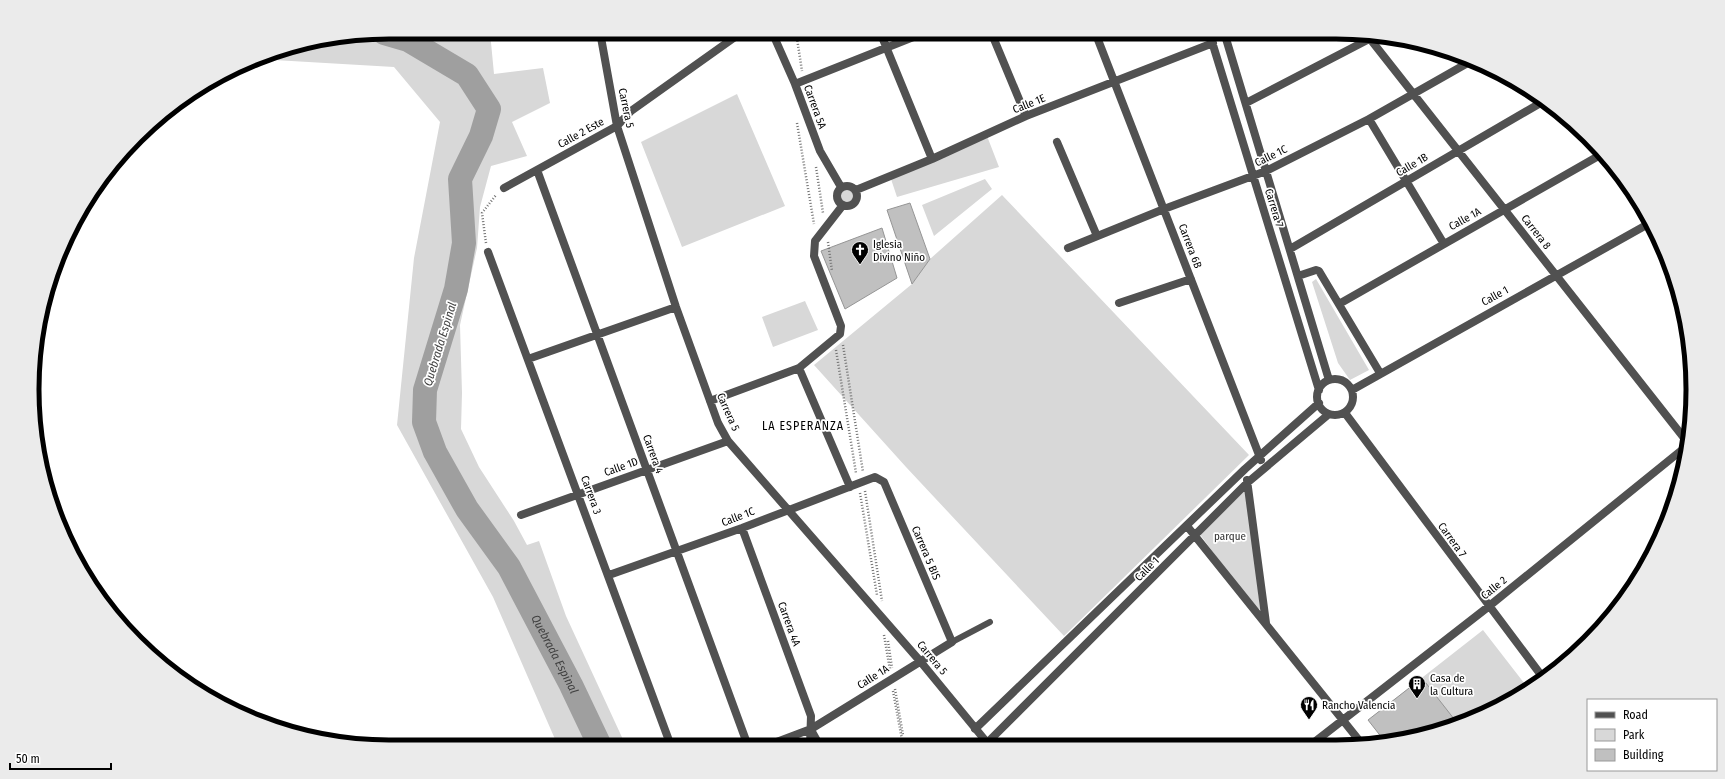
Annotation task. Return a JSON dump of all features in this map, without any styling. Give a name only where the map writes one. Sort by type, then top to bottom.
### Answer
[{"type":"street","name":"Carrera 5","points":[[601,39],[617,126],[676,306],[718,424],[728,441],[920,661],[983,740]]},
{"type":"street","name":"Calle 2 Este","points":[[504,188],[617,126],[631,111],[732,39]]},
{"type":"street","name":"Carrera 5A","points":[[775,39],[795,84],[820,151],[842,188]]},
{"type":"street","points":[[884,39],[932,159]]},
{"type":"street","points":[[795,84],[909,39]]},
{"type":"street","points":[[994,39],[1026,116]]},
{"type":"street","name":"Carrera 6B","points":[[1099,39],[1264,468]]},
{"type":"street","name":"Carrera 7","points":[[1212,39],[1319,390]]},
{"type":"street","name":"Carrera 7","points":[[1226,39],[1329,380]]},
{"type":"street","points":[[1246,104],[1364,41]]},
{"type":"street","name":"Carrera 8","points":[[1374,41],[1413,94],[1683,437]]},
{"type":"street","name":"Calle 1E","points":[[856,190],[932,159],[1026,116],[1213,43]]},
{"type":"street","name":"Calle 1C","points":[[1068,248],[1164,209],[1266,171],[1369,119],[1465,64]]},
{"type":"street","name":"Calle 1B","points":[[1290,249],[1539,104]]},
{"type":"street","points":[[1369,119],[1444,244]]},
{"type":"street","points":[[1057,142],[1097,236]]},
{"type":"street","name":"Calle 1A","points":[[1339,304],[1598,157]]},
{"type":"street","name":"Carrera 4","points":[[537,170],[746,740]]},
{"type":"street","points":[[848,186],[856,190],[858,197],[855,203],[849,206],[842,205],[837,196],[842,188],[848,186]]},
{"type":"street","points":[[710,401],[799,368],[841,336],[842,326],[814,256],[815,241],[842,205]]},
{"type":"street","name":"Calle 1","points":[[1352,390],[1645,226]]},
{"type":"street","name":"Carrera 3","points":[[488,252],[579,494],[669,740]]},
{"type":"street","points":[[1298,276],[1318,270],[1380,373]]},
{"type":"street","points":[[1119,303],[1191,279]]},
{"type":"street","points":[[528,359],[676,306]]},
{"type":"street","points":[[799,368],[850,488]]},
{"type":"street","points":[[1329,380],[1342,380],[1352,390],[1353,398],[1351,407],[1345,413],[1337,415],[1329,414],[1323,410],[1318,403],[1319,390],[1323,384],[1329,380]]},
{"type":"street","name":"Calle 1","points":[[975,728],[1245,469],[1318,403]]},
{"type":"street","name":"Carrera 7","points":[[1345,413],[1488,607],[1540,674]]},
{"type":"street","name":"Calle 1","points":[[992,740],[1247,483],[1329,414]]},
{"type":"street","name":"Calle 1D","points":[[522,515],[728,441]]},
{"type":"street","name":"Calle 2","points":[[1317,740],[1488,607],[1680,450]]},
{"type":"street","points":[[1245,469],[1266,624]]},
{"type":"street","name":"Calle 1C","points":[[609,575],[742,528],[788,509],[850,488],[875,477]]},
{"type":"street","name":"Carrera 5 BIS","points":[[875,477],[884,482],[952,642]]},
{"type":"street","points":[[1187,526],[1358,739]]},
{"type":"street","name":"Carrera 4A","points":[[742,528],[811,716],[810,740]]},
{"type":"street","name":"Calle 1A","points":[[782,740],[811,729],[952,642]]},
{"type":"street","name":"Carrera 4A","points":[[811,729],[817,740]]},
{"type":"lane","name":"Calle 1A","points":[[952,642],[990,622]]},
{"type":"path","points":[[797,39],[803,79]]},
{"type":"path","points":[[796,118],[815,228]]},
{"type":"path","points":[[816,165],[824,220]]},
{"type":"path","points":[[488,252],[482,213],[493,197],[504,188]]},
{"type":"path","points":[[827,236],[832,275]]},
{"type":"path","points":[[841,336],[864,479]]},
{"type":"path","points":[[835,346],[857,479]]},
{"type":"path","points":[[859,487],[879,604]]},
{"type":"path","points":[[865,487],[883,604]]},
{"type":"path","points":[[884,628],[892,675]]},
{"type":"path","points":[[893,683],[902,740]]},
{"type":"green space","points":[[390,39],[491,39],[494,74],[543,68],[550,103],[512,122],[527,156],[491,166],[480,207],[477,248],[460,325],[462,393],[461,429],[479,467],[514,521],[527,545],[539,541],[566,616],[623,740],[555,740],[493,597],[397,425],[414,258],[440,122],[394,67],[272,60],[299,51],[344,42]]},
{"type":"green space","points":[[737,94],[785,206],[682,247],[641,142]]},
{"type":"green space","points":[[987,136],[999,167],[897,197],[891,179]]},
{"type":"green space","points":[[985,179],[992,189],[934,236],[922,205]]},
{"type":"green space","points":[[846,188],[853,193],[854,196],[849,203],[846,204],[839,199],[838,196],[843,189]]},
{"type":"green space","points":[[1002,195],[1249,455],[1064,636],[906,467],[814,365],[912,284],[930,259]]},
{"type":"green space","points":[[1316,279],[1369,370],[1350,380],[1338,363],[1312,282]]},
{"type":"green space","points":[[805,301],[818,330],[773,347],[762,317]]},
{"type":"green space","name":"parque","points":[[1248,488],[1260,609],[1256,611],[1199,533]]},
{"type":"green space","points":[[1483,630],[1525,684],[1491,704],[1426,728],[1381,737],[1368,720]]},
{"type":"building","points":[[910,203],[930,259],[912,284],[887,210]]},
{"type":"building","name":"Iglesia Divino Niño","points":[[882,228],[897,278],[845,309],[821,251]]},
{"type":"building","name":"Casa de la Cultura","points":[[1422,678],[1454,719],[1426,728],[1381,737],[1368,720]]},
{"type":"waterway","name":"Quebrada Espinal","points":[[405,39],[467,75],[489,109],[481,136],[460,179],[464,243],[456,289],[425,390],[424,422],[435,452],[467,509],[509,567],[571,685],[597,740]]},
{"type":"place","name":"Iglesia Divino Niño","points":[[860,265]]},
{"type":"place","name":"Casa de la Cultura","points":[[1417,699]]},
{"type":"place","name":"Rancho Valencia","points":[[1309,720]]},
{"type":"district","name":"LA ESPERANZA","points":[[803,426]]}]
